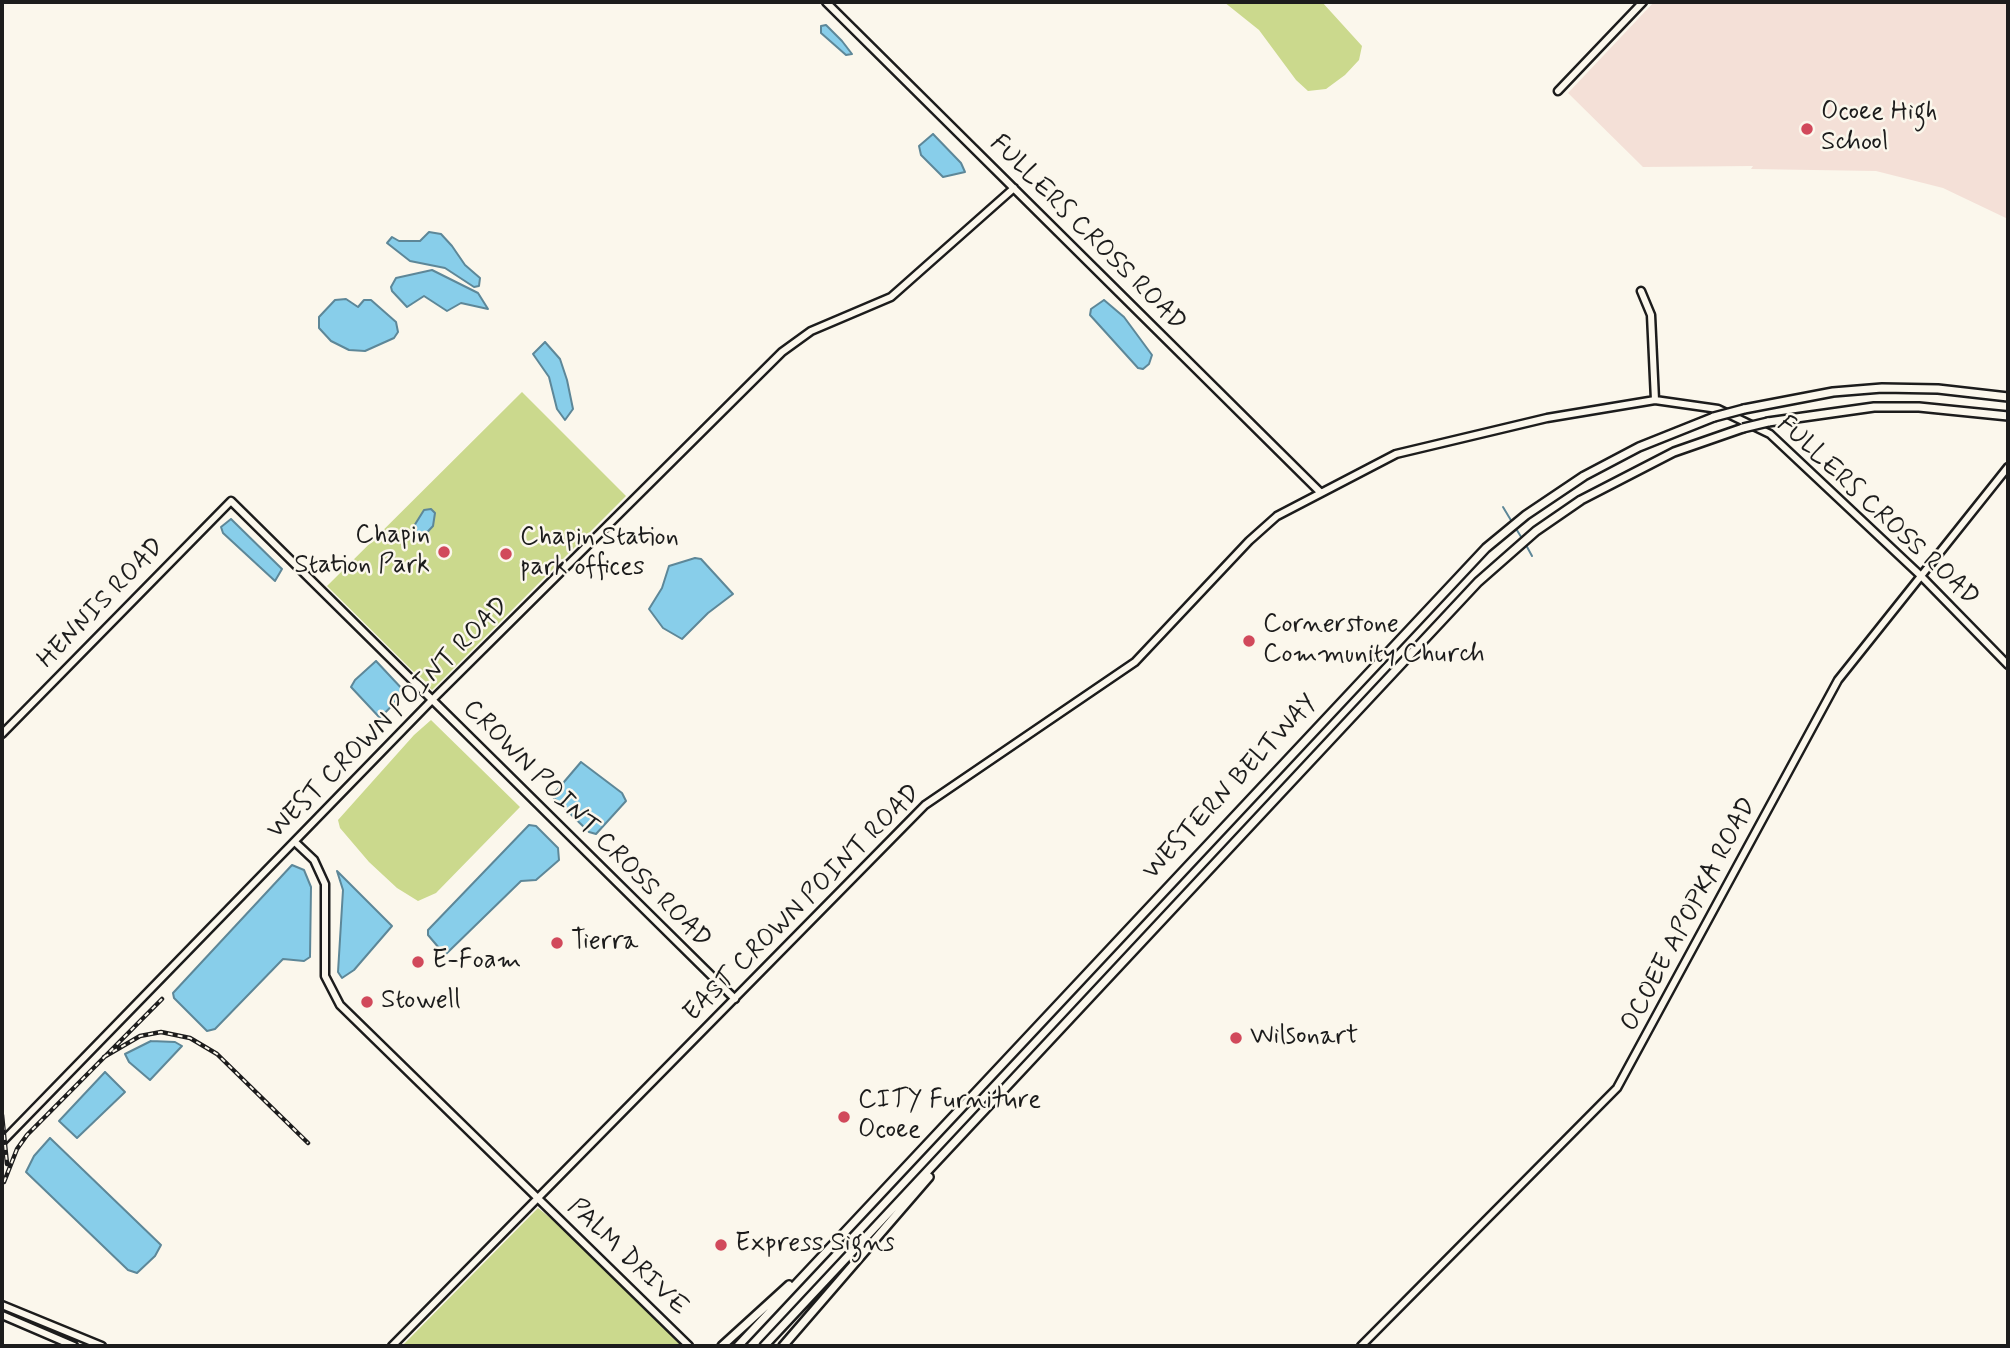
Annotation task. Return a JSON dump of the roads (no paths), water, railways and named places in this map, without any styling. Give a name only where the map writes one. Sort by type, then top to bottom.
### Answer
[{"type":"highway","name":"WESTERN BELTWAY","points":[[738,1346],[1429,607],[1504,533],[1527,515],[1617,458],[1714,417],[1744,409],[1833,391],[1882,388],[1938,389],[2008,397]]},
{"type":"highway","name":"WESTERN BELTWAY","points":[[764,1346],[1446,616],[1536,531],[1581,500],[1640,468],[1744,425],[1874,407],[1943,409],[2008,416]]},
{"type":"highway","points":[[783,1346],[998,1096]]},
{"type":"highway","points":[[722,1346],[843,1234]]},
{"type":"street","name":"FULLERS CROSS ROAD","points":[[826,2],[1321,493]]},
{"type":"street","points":[[1558,92],[1567,78],[1643,2]]},
{"type":"street","name":"WEST CROWN POINT ROAD","points":[[2,1142],[433,699],[789,346],[811,331],[891,297],[1014,188]]},
{"type":"street","points":[[1641,291],[1651,315],[1655,400]]},
{"type":"street","name":"EAST CROWN POINT ROAD","points":[[392,1346],[925,805],[1135,663],[1277,516],[1376,462],[1420,447],[1569,414],[1655,400],[1704,405],[1744,425]]},
{"type":"street","name":"FULLERS CROSS ROAD","points":[[1744,425],[1770,434],[1920,575],[2008,665]]},
{"type":"street","name":"OCOEE APOPKA ROAD","points":[[1361,1346],[1617,1088],[1838,680],[2008,467]]},
{"type":"street","name":"CROWN POINT CROSS ROAD","points":[[231,501],[735,999]]},
{"type":"street","name":"HENNIS ROAD","points":[[2,734],[231,501]]},
{"type":"street","name":"PALM DRIVE","points":[[295,842],[314,860],[325,884],[326,976],[340,1005],[689,1346]]},
{"type":"street","points":[[2,1305],[102,1346]]},
{"type":"street","points":[[2,1315],[10,1315],[15,1310]]},
{"type":"street","points":[[2,1315],[75,1346]]},
{"type":"street","points":[[20,1323],[36,1319]]},
{"type":"water","points":[[826,25],[852,54],[846,55],[821,33],[821,26]]},
{"type":"water","points":[[933,134],[961,163],[965,172],[943,177],[921,155],[919,146]]},
{"type":"water","points":[[429,232],[441,234],[465,265],[480,278],[479,286],[474,287],[445,268],[410,261],[387,243],[392,237],[399,241],[420,241]]},
{"type":"water","points":[[432,270],[478,293],[488,309],[461,303],[447,311],[424,296],[407,307],[392,291],[391,287],[396,278]]},
{"type":"water","points":[[346,299],[358,307],[364,300],[371,300],[396,322],[398,332],[394,338],[365,351],[349,350],[331,341],[319,328],[319,317],[335,300]]},
{"type":"water","points":[[1104,300],[1124,317],[1152,355],[1149,364],[1143,369],[1138,368],[1090,315],[1091,309]]},
{"type":"water","points":[[545,342],[560,359],[567,380],[573,409],[565,420],[557,409],[549,377],[533,354]]},
{"type":"water","points":[[431,509],[435,513],[433,526],[419,541],[414,526],[424,510]]},
{"type":"water","points":[[231,519],[282,569],[275,581],[223,533],[221,527]]},
{"type":"water","points":[[695,558],[701,559],[733,594],[708,613],[682,639],[663,628],[649,609],[662,588],[669,566]]},
{"type":"water","points":[[376,661],[405,692],[380,718],[351,687]]},
{"type":"water","points":[[581,762],[622,793],[626,801],[596,834],[589,832],[552,796]]},
{"type":"water","points":[[529,825],[536,826],[558,848],[559,860],[536,880],[521,881],[445,955],[428,935],[428,930]]},
{"type":"water","points":[[292,865],[304,870],[311,887],[310,957],[304,961],[283,959],[215,1029],[207,1031],[174,998],[173,993]]},
{"type":"water","points":[[337,871],[392,926],[354,970],[342,978],[338,972],[343,890]]},
{"type":"water","points":[[151,1041],[175,1042],[182,1046],[150,1080],[129,1062],[125,1054]]},
{"type":"water","points":[[105,1072],[125,1092],[77,1138],[59,1121]]},
{"type":"water","points":[[50,1138],[161,1245],[155,1256],[137,1273],[128,1270],[26,1172],[34,1156]]},
{"type":"waterway","points":[[1503,507],[1512,522]]},
{"type":"waterway","points":[[1515,527],[1523,540]]},
{"type":"waterway","points":[[1526,545],[1532,556]]},
{"type":"railway","points":[[4,1182],[17,1149],[27,1135],[162,999]]},
{"type":"railway","points":[[104,1057],[140,1036],[161,1032],[190,1038],[217,1054],[308,1143]]},
{"type":"railway","points":[[2,1115],[7,1164]]},
{"type":"place","name":"Ocoee High School","points":[[1807,129]]},
{"type":"place","name":"Chapin Station Park","points":[[444,552]]},
{"type":"place","name":"Chapin Station park offices","points":[[506,554]]},
{"type":"place","name":"Cornerstone Community Church","points":[[1249,641]]},
{"type":"place","name":"Tierra","points":[[557,943]]},
{"type":"place","name":"E-Foam","points":[[418,962]]},
{"type":"place","name":"Stowell","points":[[367,1002]]},
{"type":"place","name":"Wilsonart","points":[[1236,1038]]},
{"type":"place","name":"CITY Furniture Ocoee","points":[[844,1117]]},
{"type":"place","name":"Express Signs","points":[[721,1245]]}]
